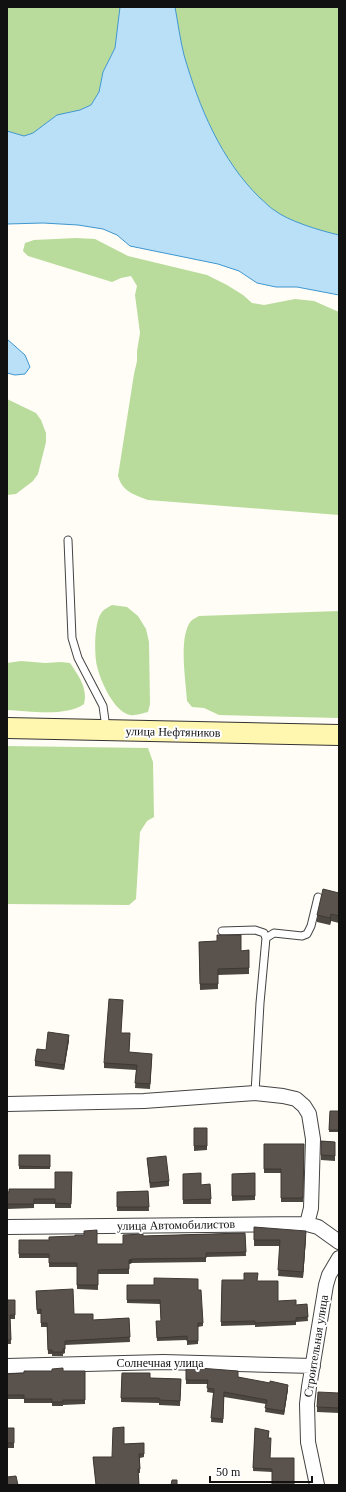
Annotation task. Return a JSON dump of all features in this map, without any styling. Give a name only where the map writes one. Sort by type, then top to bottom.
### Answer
[{"type":"street","name":"улица Нефтяников","points":[[7,728],[339,735]]},
{"type":"street","points":[[7,1104],[144,1101],[256,1093],[296,1099],[304,1106],[309,1114],[313,1139],[311,1208],[307,1224]]},
{"type":"street","name":"улица Автомобилистов","points":[[7,1227],[307,1224],[318,1227],[339,1242]]},
{"type":"street","name":"Строительная улица","points":[[317,1485],[308,1442],[309,1387],[326,1285],[329,1275],[339,1258]]},
{"type":"street","name":"Солнечная улица","points":[[7,1366],[163,1362],[313,1366]]},
{"type":"lane","points":[[68,540],[72,638],[78,658],[103,706],[106,719],[106,730]]},
{"type":"lane","points":[[266,938],[274,933],[302,936],[306,934],[312,926],[318,897]]},
{"type":"lane","points":[[222,931],[255,930],[264,933],[266,938],[260,1003],[256,1093]]},
{"type":"green space","points":[[7,7],[120,7],[115,48],[103,72],[99,92],[91,105],[80,110],[57,115],[33,133],[24,136],[7,131]]},
{"type":"green space","points":[[175,7],[339,7],[339,235],[305,225],[280,214],[260,198],[234,167],[213,132],[204,113],[184,55]]},
{"type":"green space","points":[[76,238],[95,239],[128,256],[207,275],[227,285],[243,295],[252,303],[264,305],[295,299],[314,301],[339,312],[339,515],[148,500],[129,492],[123,486],[118,476],[137,361],[140,333],[135,295],[137,286],[131,276],[112,282],[28,256],[23,251],[25,243],[34,240]]},
{"type":"green space","points":[[7,399],[36,413],[41,420],[46,433],[46,442],[38,474],[33,481],[16,494],[7,495]]},
{"type":"green space","points":[[112,605],[127,607],[138,616],[146,629],[149,642],[150,704],[148,712],[137,715],[124,713],[113,702],[99,672],[96,661],[95,646],[97,623],[99,616],[103,611]]},
{"type":"green space","points":[[339,611],[339,718],[219,715],[204,708],[192,707],[187,701],[184,660],[185,637],[187,628],[191,621],[195,618],[199,616]]},
{"type":"green space","points":[[21,661],[70,663],[84,688],[84,704],[68,711],[58,712],[7,710],[7,663]]},
{"type":"green space","points":[[7,746],[148,748],[153,762],[154,817],[147,821],[140,832],[136,899],[129,905],[7,904]]},
{"type":"water","points":[[120,7],[175,7],[184,55],[204,113],[223,150],[234,167],[260,198],[280,214],[305,225],[339,235],[339,295],[297,287],[276,287],[257,283],[239,271],[218,264],[130,246],[117,235],[103,229],[78,225],[43,223],[7,224],[7,131],[24,136],[33,133],[57,115],[80,110],[91,105],[99,92],[103,72],[115,48]]},
{"type":"water","points":[[7,339],[25,355],[30,367],[25,374],[15,375],[7,373]]},
{"type":"building","points":[[323,889],[339,893],[339,916],[331,914],[330,918],[317,915]]},
{"type":"building","points":[[217,935],[241,935],[241,951],[249,950],[249,968],[218,969],[218,984],[200,984],[199,942],[217,941]]},
{"type":"building","points":[[109,999],[123,1000],[121,1033],[130,1033],[129,1052],[152,1054],[150,1084],[135,1083],[137,1065],[104,1063]]},
{"type":"building","points":[[48,1032],[69,1035],[64,1065],[35,1061],[37,1049],[46,1050]]},
{"type":"building","points":[[330,1111],[339,1111],[339,1130],[329,1130]]},
{"type":"building","points":[[194,1128],[207,1128],[207,1146],[194,1146]]},
{"type":"building","points":[[321,1141],[335,1142],[335,1156],[321,1155]]},
{"type":"building","points":[[264,1144],[304,1144],[303,1198],[281,1198],[281,1169],[264,1169]]},
{"type":"building","points":[[19,1155],[50,1155],[50,1167],[19,1166]]},
{"type":"building","points":[[166,1156],[169,1181],[150,1183],[147,1158]]},
{"type":"building","points":[[55,1172],[72,1172],[71,1204],[55,1203],[55,1199],[34,1199],[34,1204],[7,1204],[7,1192],[9,1192],[9,1189],[55,1189]]},
{"type":"building","points":[[201,1173],[201,1185],[210,1184],[211,1199],[183,1200],[183,1174]]},
{"type":"building","points":[[255,1173],[255,1196],[232,1196],[232,1174]]},
{"type":"building","points":[[148,1191],[149,1207],[117,1207],[117,1192]]},
{"type":"building","points":[[254,1227],[306,1231],[303,1272],[278,1270],[280,1240],[254,1240]]},
{"type":"building","points":[[97,1230],[97,1244],[123,1244],[123,1235],[143,1234],[143,1236],[245,1233],[246,1252],[206,1253],[206,1258],[132,1259],[129,1260],[129,1269],[98,1270],[98,1285],[77,1285],[77,1263],[49,1263],[49,1254],[19,1254],[19,1240],[49,1240],[49,1237],[84,1235],[84,1231]]},
{"type":"building","points":[[244,1273],[258,1273],[257,1281],[278,1281],[278,1301],[296,1300],[296,1305],[307,1304],[308,1317],[296,1318],[296,1321],[255,1323],[255,1321],[221,1322],[222,1280],[244,1280]]},
{"type":"building","points":[[154,1278],[198,1279],[198,1290],[201,1290],[203,1323],[198,1323],[198,1341],[187,1341],[187,1336],[157,1338],[156,1321],[161,1321],[160,1300],[127,1300],[127,1285],[154,1285]]},
{"type":"building","points":[[73,1289],[74,1314],[93,1314],[93,1320],[129,1318],[130,1337],[65,1341],[65,1349],[63,1349],[63,1352],[52,1352],[52,1350],[48,1350],[47,1323],[41,1323],[41,1309],[37,1310],[36,1291]]},
{"type":"building","points":[[7,1300],[15,1300],[15,1315],[10,1315],[11,1340],[7,1340]]},
{"type":"building","points":[[186,1367],[238,1371],[238,1377],[288,1385],[284,1411],[265,1408],[267,1400],[224,1392],[223,1419],[211,1418],[214,1389],[207,1388],[208,1380],[186,1380]]},
{"type":"building","points":[[63,1368],[63,1371],[85,1371],[85,1400],[63,1400],[63,1402],[52,1402],[52,1399],[24,1399],[24,1395],[7,1395],[7,1374],[24,1373],[24,1371],[52,1371],[52,1369]]},
{"type":"building","points":[[122,1373],[150,1373],[150,1378],[181,1379],[180,1401],[159,1400],[159,1398],[121,1398]]},
{"type":"building","points":[[318,1392],[339,1393],[339,1408],[317,1407]]},
{"type":"building","points":[[124,1427],[124,1444],[144,1443],[144,1454],[139,1454],[139,1485],[96,1485],[93,1457],[112,1457],[113,1428]]},
{"type":"building","points":[[7,1428],[14,1428],[14,1443],[7,1443]]},
{"type":"building","points":[[255,1428],[269,1431],[268,1438],[271,1438],[270,1458],[294,1458],[294,1485],[272,1485],[272,1469],[253,1468]]},
{"type":"building","points":[[16,1476],[18,1485],[7,1485],[7,1477]]},
{"type":"building","points":[[172,1480],[177,1480],[177,1485],[171,1485]]}]
